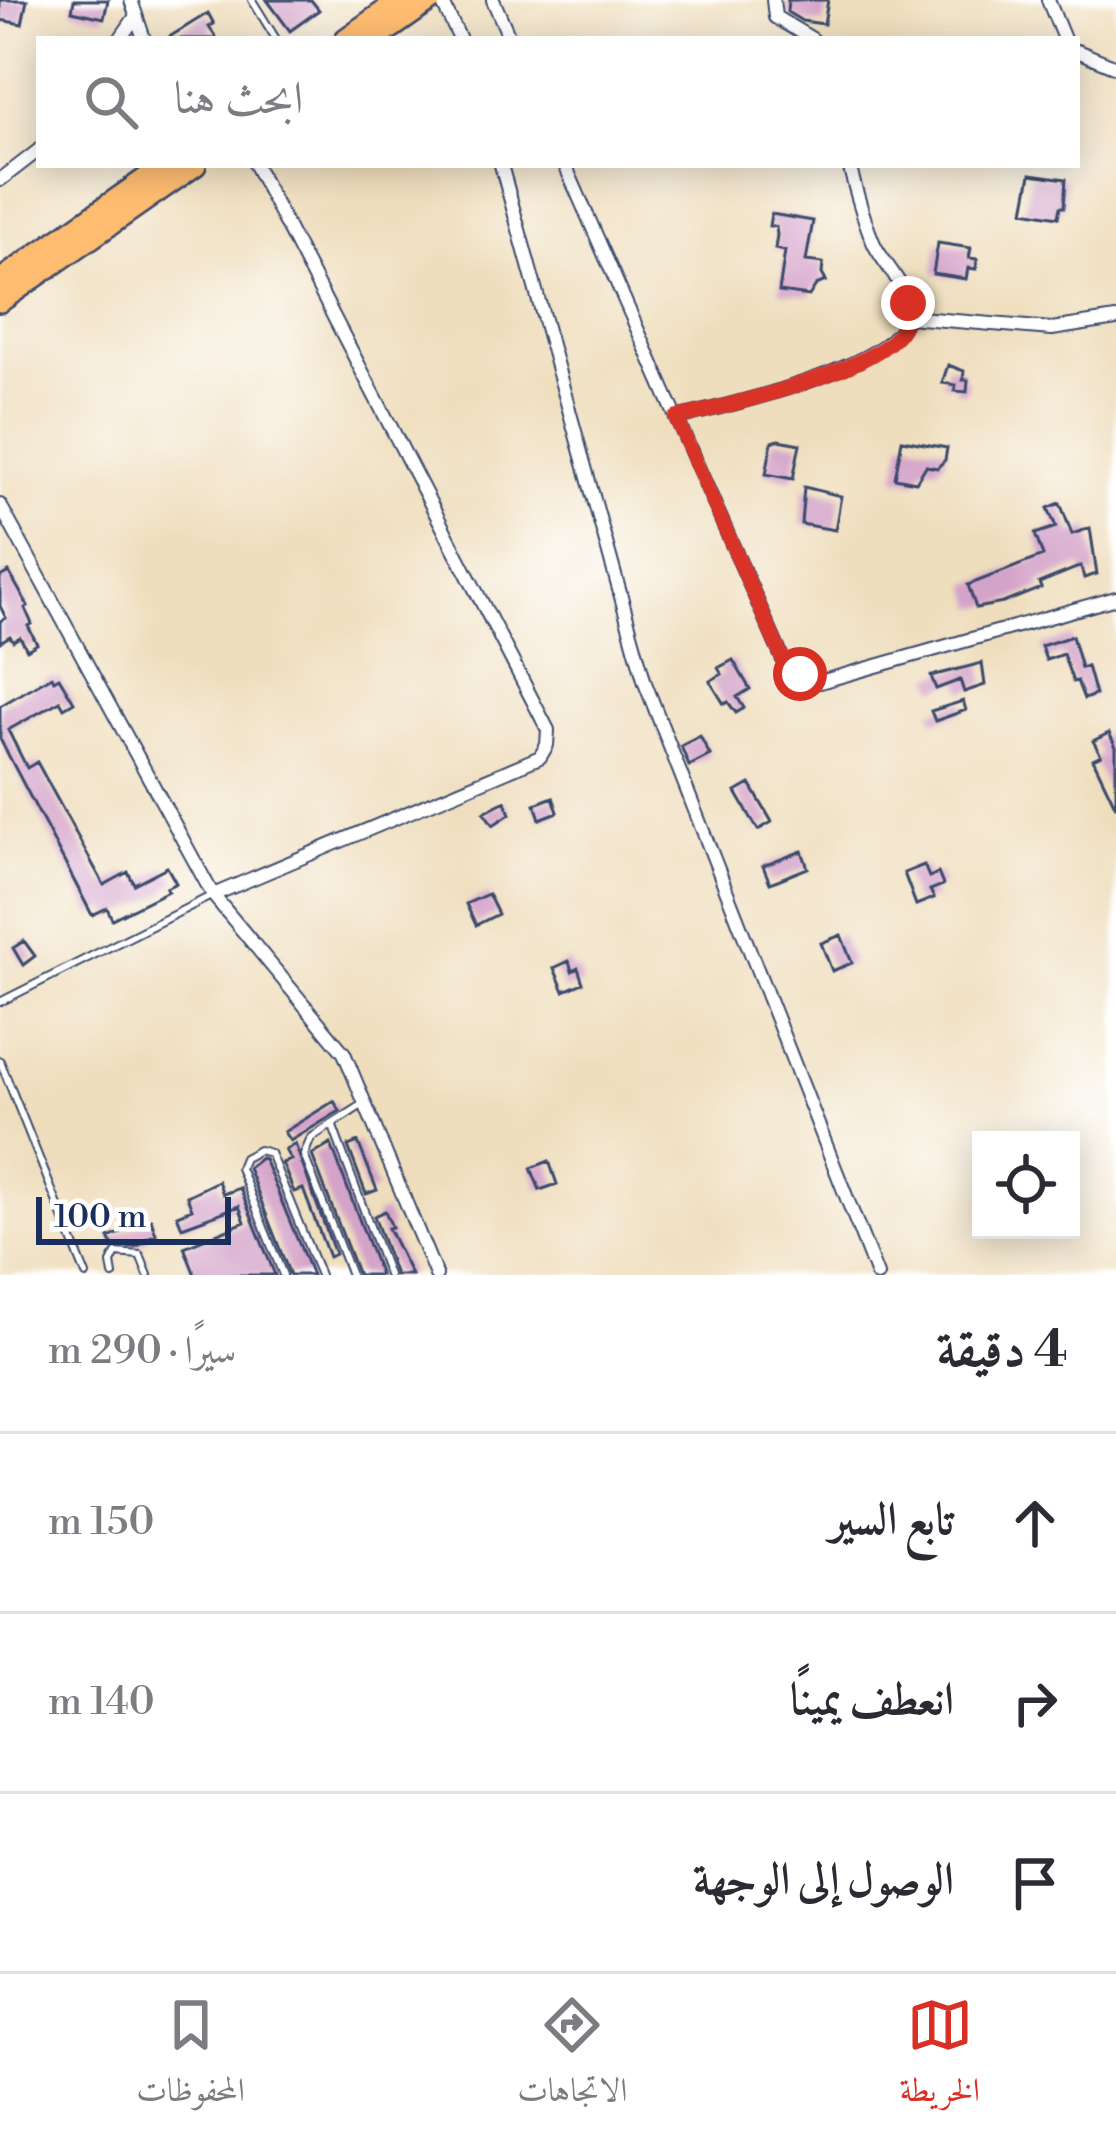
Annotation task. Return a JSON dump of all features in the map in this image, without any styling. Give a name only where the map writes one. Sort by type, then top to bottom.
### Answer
[{"type":"highway","points":[[351,36],[396,6],[431,0]]},
{"type":"highway","points":[[377,36],[396,6]]},
{"type":"highway","points":[[0,281],[162,168]]},
{"type":"highway","points":[[0,301],[191,168]]},
{"type":"street","points":[[130,0],[143,36]]},
{"type":"street","points":[[441,0],[459,36]]},
{"type":"street","points":[[493,0],[509,36]]},
{"type":"street","points":[[772,0],[775,17],[807,36]]},
{"type":"street","points":[[1048,0],[1063,36]]},
{"type":"street","points":[[122,36],[136,16]]},
{"type":"street","points":[[1080,52],[1116,67]]},
{"type":"street","points":[[0,180],[36,152]]},
{"type":"street","points":[[213,895],[540,757],[548,730],[257,168]]},
{"type":"street","points":[[503,168],[645,683],[877,1275]]},
{"type":"street","points":[[566,168],[784,662],[820,682],[1116,598]]},
{"type":"street","points":[[676,418],[785,390],[863,357],[896,337],[908,317],[908,303],[872,239],[850,168]]},
{"type":"street","points":[[908,317],[1052,329],[1116,319]]},
{"type":"street","points":[[0,505],[213,895],[333,1039],[366,1102],[436,1275]]},
{"type":"lane","points":[[252,0],[274,36]]},
{"type":"lane","points":[[0,1002],[213,895]]},
{"type":"lane","points":[[0,1061],[86,1275]]},
{"type":"lane","points":[[351,1275],[304,1155],[311,1138],[366,1102]]},
{"type":"lane","points":[[332,1124],[388,1275]]},
{"type":"lane","points":[[283,1275],[241,1168],[244,1158],[259,1150],[270,1153],[320,1275]]},
{"type":"lane","points":[[113,1275],[110,1263],[116,1253],[132,1252],[140,1255],[148,1275]]},
{"type":"building","points":[[0,0],[27,0],[22,24],[0,20]]},
{"type":"building","points":[[74,0],[108,0],[104,18],[72,11]]},
{"type":"building","points":[[267,0],[311,0],[319,10],[290,31]]},
{"type":"building","points":[[788,0],[828,0],[824,24],[802,21],[787,12]]},
{"type":"building","points":[[208,13],[214,24],[209,27],[215,36],[171,36]]},
{"type":"building","points":[[1031,174],[1066,179],[1064,207],[1058,217],[1024,211]]},
{"type":"building","points":[[771,214],[813,221],[806,261],[823,263],[826,281],[816,285],[809,296],[779,292],[785,251],[775,249]]},
{"type":"building","points":[[938,243],[971,248],[969,258],[977,259],[976,269],[968,268],[966,279],[933,274]]},
{"type":"building","points":[[948,365],[964,371],[967,392],[942,383]]},
{"type":"building","points":[[902,440],[947,448],[945,460],[937,468],[926,466],[916,482],[895,478]]},
{"type":"building","points":[[772,442],[800,444],[793,479],[766,474]]},
{"type":"building","points":[[804,487],[841,496],[835,530],[801,524]]},
{"type":"building","points":[[1060,503],[1072,534],[1090,528],[1097,574],[1084,578],[1081,566],[1039,583],[1041,588],[976,608],[968,585],[1043,556],[1035,534],[1056,527],[1048,508]]},
{"type":"building","points":[[9,572],[28,606],[32,624],[28,626],[37,644],[27,650],[20,637],[0,642],[0,621],[6,618],[0,606],[0,577]]},
{"type":"building","points":[[1072,636],[1095,695],[1084,699],[1063,654],[1046,660],[1041,646]]},
{"type":"building","points":[[733,660],[750,689],[737,697],[744,708],[736,713],[728,702],[724,704],[710,681],[722,674],[718,668]]},
{"type":"building","points":[[982,663],[985,685],[964,692],[960,680],[936,689],[931,676]]},
{"type":"building","points":[[52,676],[54,680],[59,677],[74,702],[64,708],[60,701],[8,730],[27,768],[37,762],[104,885],[128,872],[134,884],[167,867],[176,883],[112,919],[107,908],[92,915],[0,739],[0,706]]},
{"type":"building","points":[[963,701],[966,710],[935,721],[931,711]]},
{"type":"building","points":[[1109,733],[1116,747],[1116,807],[1093,759],[1101,755],[1093,741]]},
{"type":"building","points":[[700,736],[710,755],[689,766],[681,746]]},
{"type":"building","points":[[750,784],[772,822],[758,830],[736,792]]},
{"type":"building","points":[[553,797],[558,812],[540,819],[535,804]]},
{"type":"building","points":[[505,801],[510,814],[493,825],[484,812]]},
{"type":"building","points":[[802,851],[808,868],[770,883],[763,866]]},
{"type":"building","points":[[924,865],[929,877],[938,873],[943,885],[930,890],[934,898],[916,905],[904,873]]},
{"type":"building","points":[[488,894],[498,914],[476,925],[466,904]]},
{"type":"building","points":[[841,935],[852,963],[832,971],[821,943]]},
{"type":"building","points":[[24,941],[35,956],[23,965],[13,948]]},
{"type":"building","points":[[569,961],[572,971],[578,968],[583,983],[564,991],[554,968]]},
{"type":"building","points":[[334,1101],[340,1111],[290,1141],[284,1132]]},
{"type":"building","points":[[358,1142],[377,1190],[366,1194],[348,1146]]},
{"type":"building","points":[[295,1144],[335,1254],[329,1257],[303,1189],[294,1192],[282,1163],[291,1160],[285,1150]]},
{"type":"building","points":[[331,1144],[380,1275],[358,1275],[312,1155]]},
{"type":"building","points":[[261,1158],[312,1275],[290,1275],[248,1168]]},
{"type":"building","points":[[549,1161],[557,1184],[540,1190],[531,1168]]},
{"type":"building","points":[[218,1181],[223,1194],[240,1188],[275,1275],[195,1275],[184,1247],[245,1222],[239,1206],[182,1227],[177,1215],[192,1209],[187,1196]]},
{"type":"building","points":[[385,1211],[392,1227],[388,1228],[411,1275],[395,1275],[374,1216]]},
{"type":"building","points":[[151,1219],[156,1234],[146,1242],[135,1247],[113,1246],[109,1238]]},
{"type":"route","points":[[800,674],[784,662],[676,418],[785,390],[880,350],[896,337],[908,317],[908,303]]}]
